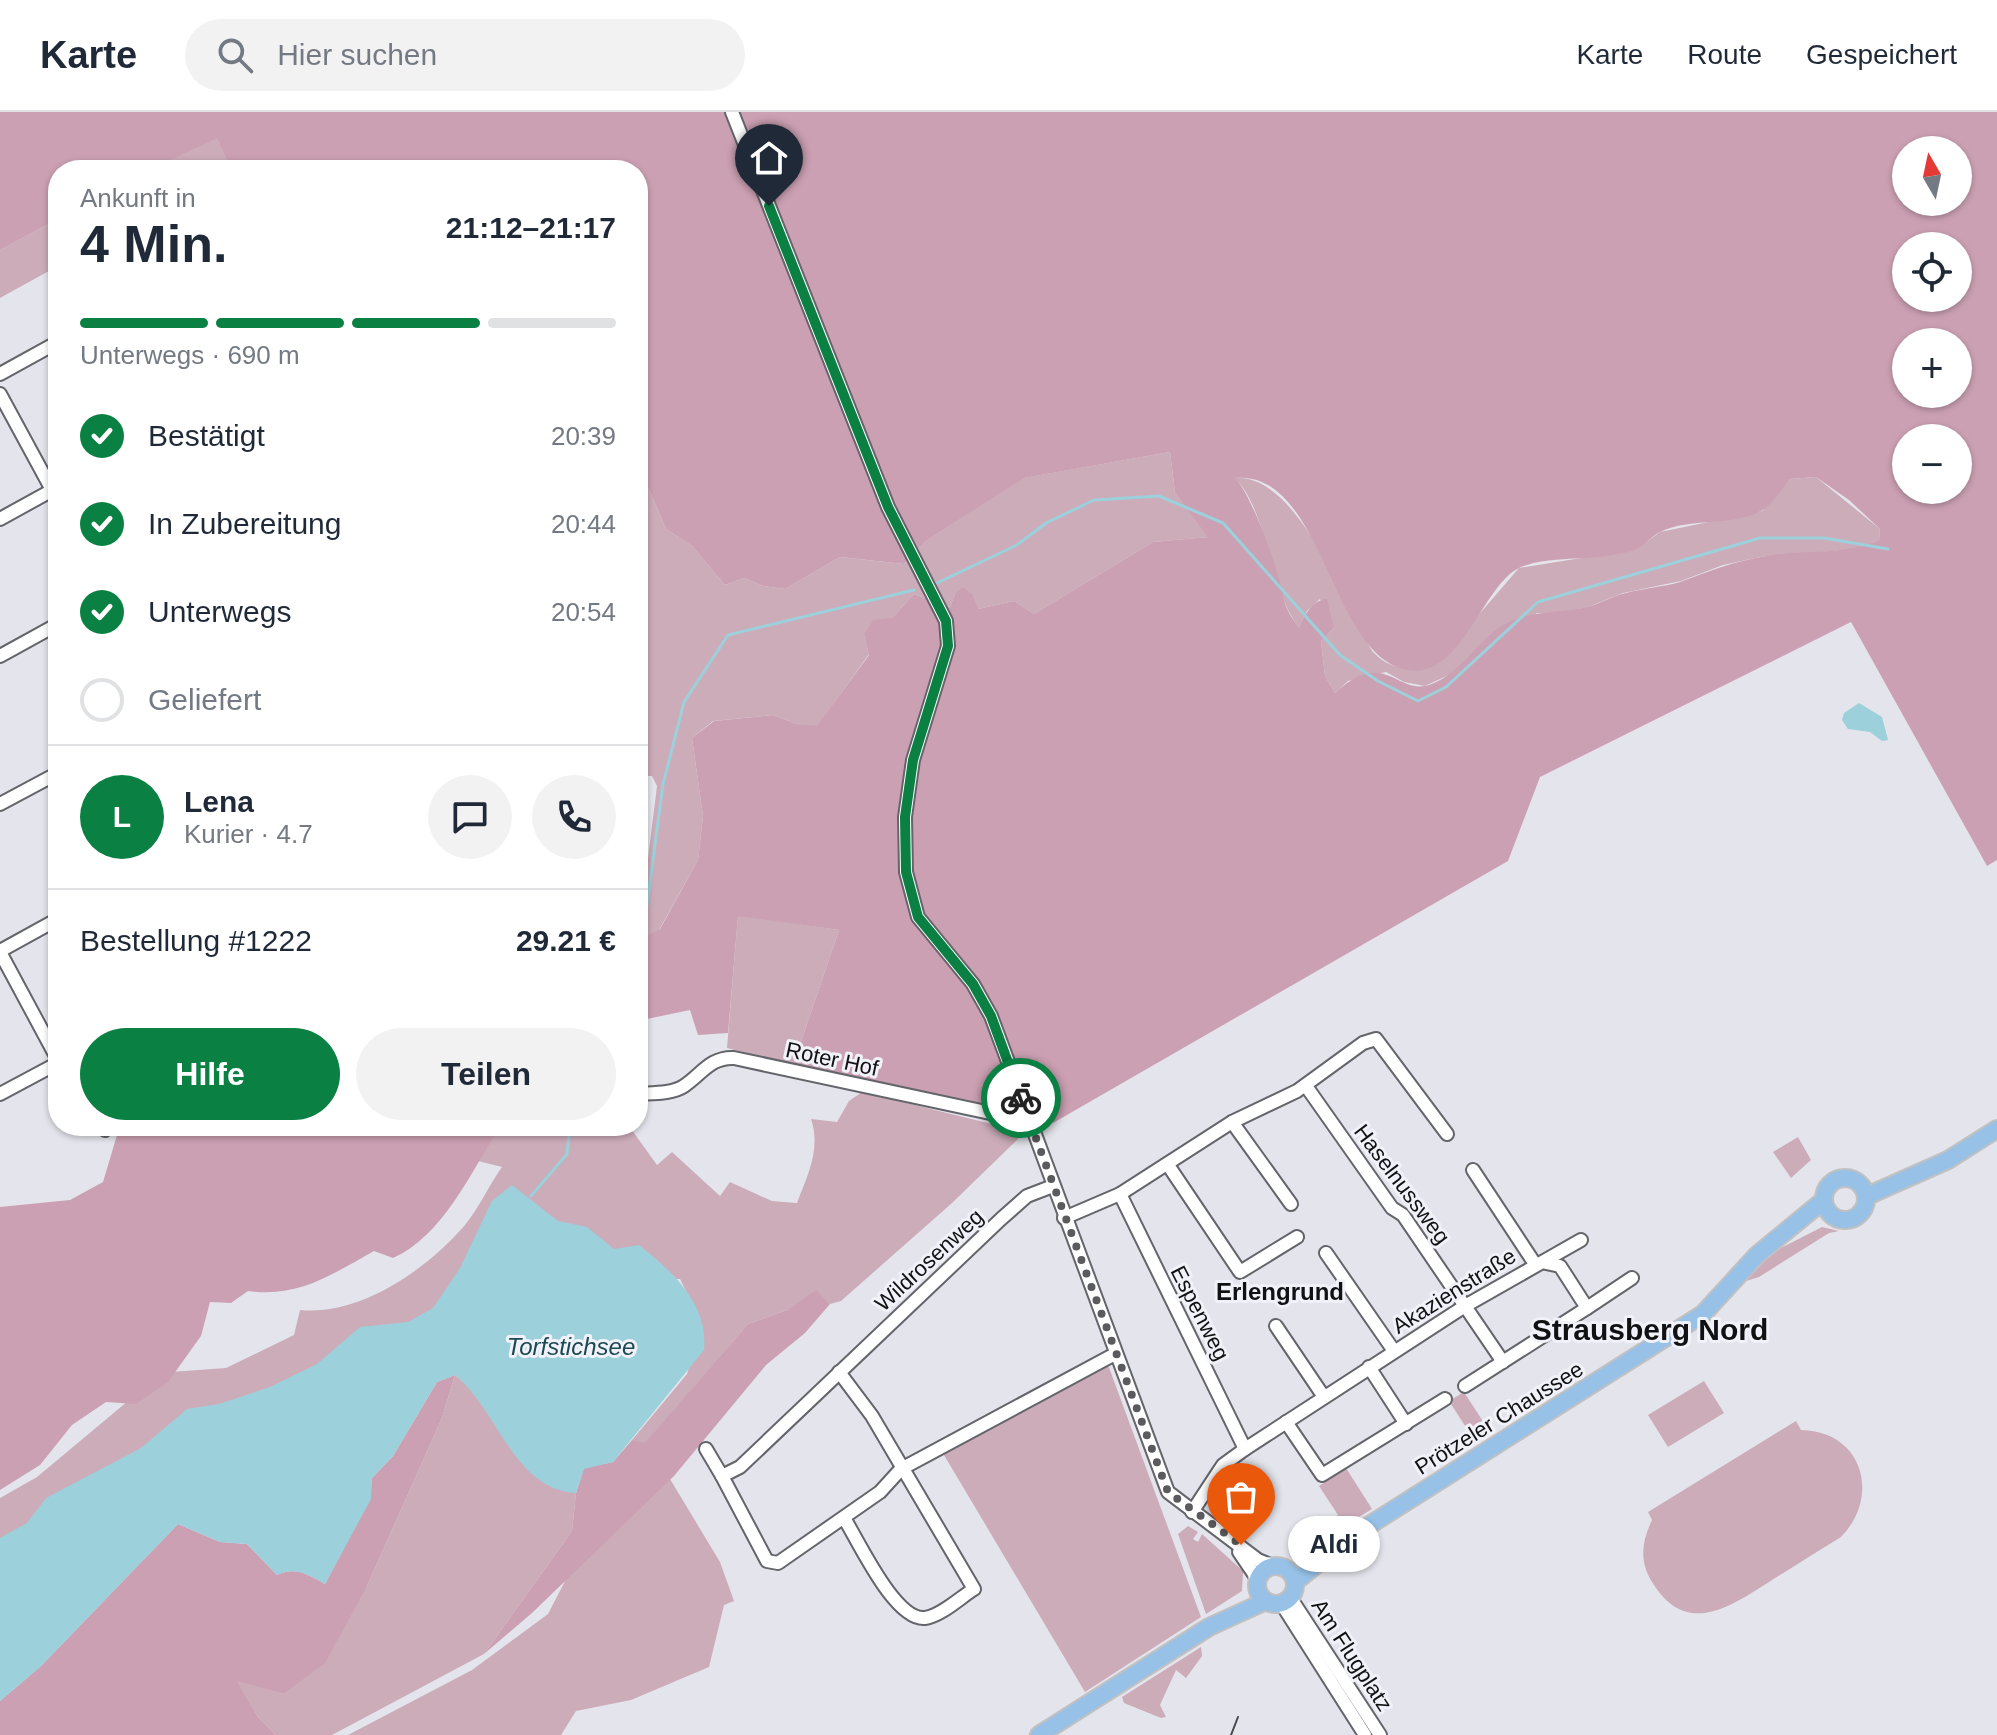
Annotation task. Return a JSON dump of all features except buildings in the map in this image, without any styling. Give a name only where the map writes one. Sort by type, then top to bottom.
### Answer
[{"type":"main road","name":"Prötzeler Chaussee","points":[[1863,1190],[1956,1153],[1997,1129]]},
{"type":"main road","name":"Prötzeler Chaussee","points":[[1039,1735],[1209,1627],[1282,1586],[1349,1538],[1703,1314],[1766,1247],[1824,1200],[1828,1187],[1837,1179],[1851,1178],[1863,1190],[1863,1211],[1856,1217],[1845,1220],[1833,1216],[1801,1230],[1744,1272]]},
{"type":"main road","points":[[1824,1200],[1833,1216]]},
{"type":"main road","name":"Prötzeler Chaussee","points":[[1209,1627],[1257,1583],[1263,1571],[1282,1586]]},
{"type":"main road","points":[[1257,1583],[1282,1586]]},
{"type":"street","points":[[732,112],[888,507],[946,621],[948,646],[913,760],[905,817],[906,872],[918,917],[973,984],[991,1016],[1163,1483],[1174,1499],[1258,1560],[1282,1586]]},
{"type":"street","points":[[0,374],[48,348]]},
{"type":"street","points":[[0,394],[48,479]]},
{"type":"street","points":[[0,519],[48,497]]},
{"type":"street","points":[[0,656],[48,630]]},
{"type":"street","points":[[0,804],[48,778]]},
{"type":"street","points":[[48,924],[1,950],[48,1042]]},
{"type":"street","points":[[1064,1218],[1120,1194],[1232,1122],[1306,1086],[1363,1043],[1376,1039],[1447,1134]]},
{"type":"street","name":"Roter Hof","points":[[648,1093],[682,1088],[710,1063],[722,1057],[1018,1119],[1027,1118]]},
{"type":"street","points":[[0,1094],[48,1068]]},
{"type":"street","name":"Haselnussweg","points":[[1306,1086],[1392,1208],[1403,1215],[1503,1362]]},
{"type":"street","points":[[1232,1122],[1291,1204]]},
{"type":"street","points":[[1168,1165],[1240,1272],[1297,1237]]},
{"type":"street","name":"Akazienstraße","points":[[1473,1170],[1541,1264]]},
{"type":"street","name":"Wildrosenweg","points":[[722,1476],[740,1467],[1018,1204],[1053,1186]]},
{"type":"street","name":"Espenweg","points":[[1120,1194],[1245,1449]]},
{"type":"street","name":"Akazienstraße","points":[[1192,1512],[1223,1465],[1245,1449],[1465,1306],[1581,1240]]},
{"type":"street","name":"Akazienstraße","points":[[1326,1253],[1394,1351]]},
{"type":"street","points":[[1541,1264],[1560,1266],[1587,1308]]},
{"type":"street","points":[[1465,1386],[1632,1278]]},
{"type":"street","points":[[1276,1326],[1324,1397]]},
{"type":"street","points":[[706,1449],[767,1561],[773,1564],[880,1492],[901,1469],[1115,1354]]},
{"type":"street","points":[[1369,1367],[1406,1424]]},
{"type":"street","points":[[839,1372],[872,1416],[974,1589],[929,1618],[912,1617],[898,1606],[844,1518]]},
{"type":"street","points":[[1286,1422],[1322,1475],[1445,1399]]},
{"type":"street","points":[[1211,1525],[1248,1562],[1257,1583]]},
{"type":"street","name":"Am Flugplatz","points":[[1282,1586],[1365,1735]]},
{"type":"street","name":"Am Flugplatz","points":[[1282,1586],[1380,1735]]},
{"type":"shaded area","points":[[0,112],[1997,112],[1997,860],[1987,866],[1851,622],[1540,777],[1508,861],[1053,1123],[793,1065],[839,930],[738,916],[728,1033],[698,1035],[690,1010],[648,1019],[648,934],[660,929],[698,860],[703,816],[692,738],[714,721],[773,715],[797,724],[817,726],[869,655],[864,635],[873,620],[892,618],[914,594],[950,607],[955,594],[963,587],[972,594],[978,609],[1014,601],[1034,614],[1153,542],[1208,537],[1175,493],[1170,452],[1024,478],[926,541],[904,564],[840,557],[785,589],[763,586],[744,578],[725,585],[692,546],[666,529],[648,487],[648,160],[227,160],[217,138],[171,160],[48,160],[48,224],[0,250]],"holes":[[[1816,477],[1849,500],[1880,529],[1879,540],[1838,550],[1755,558],[1680,582],[1621,594],[1586,607],[1518,618],[1488,636],[1462,664],[1429,685],[1407,684],[1378,673],[1366,674],[1335,693],[1325,676],[1321,641],[1334,628],[1327,599],[1313,605],[1299,627],[1286,606],[1258,520],[1235,478],[1264,483],[1287,500],[1306,527],[1355,625],[1374,651],[1397,667],[1419,671],[1437,664],[1453,651],[1493,593],[1506,577],[1521,567],[1628,552],[1672,527],[1749,516],[1769,505],[1790,479]]]},
{"type":"shaded area","points":[[217,137],[227,160],[170,160]]},
{"type":"shaded area","points":[[48,224],[48,272],[0,298],[0,250]]},
{"type":"shaded area","points":[[1170,452],[1175,493],[1209,537],[1153,542],[1034,614],[1014,601],[978,609],[955,594],[950,607],[914,594],[892,618],[864,635],[869,654],[817,727],[773,715],[713,721],[692,738],[703,816],[698,860],[659,930],[648,935],[648,858],[657,786],[652,776],[648,776],[648,487],[666,529],[692,546],[725,585],[744,578],[763,586],[785,589],[840,557],[904,564],[926,541],[1023,478]]},
{"type":"shaded area","points":[[1816,477],[1880,529],[1879,540],[1857,549],[1760,557],[1723,565],[1681,581],[1623,593],[1559,614],[1537,613],[1451,674],[1425,686],[1404,682],[1386,672],[1348,681],[1335,693],[1325,676],[1321,641],[1334,628],[1320,599],[1307,611],[1299,627],[1289,612],[1254,508],[1234,478],[1255,481],[1275,493],[1293,511],[1324,559],[1372,650],[1388,663],[1412,669],[1437,663],[1519,568],[1637,549],[1660,532],[1762,511],[1790,479]]},
{"type":"shaded area","points":[[738,915],[839,930],[793,1065],[727,1048]]},
{"type":"shaded area","points":[[862,1092],[1020,1131],[1018,1139],[952,1203],[841,1301],[830,1304],[816,1291],[787,1310],[748,1324],[645,1444],[632,1440],[687,1374],[701,1321],[680,1279],[485,1283],[0,1554],[0,1498],[37,1477],[134,1396],[170,1372],[226,1368],[294,1335],[300,1310],[323,1310],[369,1297],[432,1258],[465,1225],[502,1167],[478,1161],[493,1136],[636,1136],[657,1165],[672,1152],[720,1196],[730,1182],[772,1201],[797,1203],[814,1151],[811,1119],[837,1122],[849,1101]]},
{"type":"shaded area","points":[[117,1136],[494,1136],[441,1219],[411,1248],[393,1258],[374,1251],[299,1288],[248,1291],[231,1303],[210,1302],[201,1336],[168,1382],[136,1404],[106,1402],[72,1425],[40,1465],[0,1490],[0,1207],[70,1200],[103,1182]]},
{"type":"shaded area","points":[[1798,1137],[1811,1160],[1791,1178],[1773,1152]]},
{"type":"shaded area","points":[[1822,1227],[1839,1231],[1829,1233],[1759,1277],[1743,1282],[1775,1251]]},
{"type":"shaded area","points":[[816,1290],[830,1304],[805,1333],[766,1365],[674,1476],[532,1613],[484,1654],[572,1531],[576,1493],[584,1468],[613,1462],[632,1440],[645,1443],[748,1324],[787,1310]]},
{"type":"shaded area","points":[[1107,1362],[1201,1617],[1085,1692],[941,1450]]},
{"type":"shaded area","points":[[455,1375],[476,1392],[493,1422],[576,1493],[572,1531],[484,1654],[332,1735],[276,1735],[258,1717],[236,1680],[283,1694],[367,1586],[442,1418]]},
{"type":"shaded area","points":[[455,1375],[442,1418],[367,1586],[325,1663],[283,1694],[237,1681],[258,1717],[276,1735],[0,1735],[0,1701],[41,1666],[178,1524],[220,1542],[247,1544],[277,1575],[296,1572],[325,1584],[370,1499],[372,1478],[393,1456],[437,1382]]},
{"type":"shaded area","points":[[1704,1381],[1724,1413],[1668,1447],[1648,1415]]},
{"type":"shaded area","points":[[1464,1392],[1484,1423],[1469,1432],[1449,1401]]},
{"type":"shaded area","points":[[1796,1421],[1801,1430],[1822,1433],[1839,1441],[1851,1453],[1859,1468],[1862,1485],[1860,1503],[1853,1521],[1841,1537],[1726,1607],[1696,1613],[1681,1610],[1667,1601],[1649,1577],[1644,1561],[1644,1545],[1652,1520],[1648,1512]]},
{"type":"shaded area","points":[[1346,1468],[1372,1509],[1307,1549],[1305,1540],[1338,1515],[1319,1486]]},
{"type":"shaded area","points":[[675,1470],[670,1479],[720,1562],[734,1601],[724,1605],[709,1667],[631,1700],[576,1711],[561,1735],[348,1735],[472,1670],[548,1614],[577,1558]]},
{"type":"shaded area","points":[[1188,1526],[1198,1532],[1193,1539],[1198,1542],[1202,1534],[1243,1571],[1242,1591],[1206,1614],[1178,1534]]},
{"type":"shaded area","points":[[1201,1647],[1202,1656],[1186,1678],[1176,1670],[1160,1705],[1166,1717],[1161,1718],[1124,1703],[1122,1697]]},
{"type":"water","points":[[1859,703],[1882,717],[1888,740],[1882,741],[1870,732],[1848,729],[1842,720],[1844,713]]},
{"type":"water","name":"Torfstichsee","points":[[512,1185],[558,1221],[587,1227],[614,1249],[639,1245],[675,1277],[694,1303],[700,1318],[704,1350],[613,1462],[584,1469],[576,1493],[555,1488],[537,1478],[522,1463],[484,1408],[455,1375],[437,1382],[393,1456],[372,1478],[371,1499],[325,1584],[296,1572],[277,1575],[247,1544],[220,1542],[178,1524],[41,1666],[0,1701],[0,1538],[27,1523],[46,1498],[141,1448],[187,1409],[219,1404],[270,1387],[317,1364],[360,1327],[408,1322],[433,1308],[460,1268],[492,1201]]},
{"type":"waterway","points":[[937,583],[1017,545],[1046,523],[1094,500],[1159,496],[1223,523],[1340,655],[1378,681],[1418,701],[1446,687],[1538,602],[1760,538],[1824,538],[1888,549]]},
{"type":"waterway","points":[[648,897],[663,784],[684,702],[728,635],[914,590]]},
{"type":"waterway","points":[[531,1196],[567,1154],[569,1136]]},
{"type":"tram line","points":[[1231,1735],[1238,1717]]},
{"type":"way so far","points":[[1021,1098],[1163,1483],[1178,1501],[1241,1545]]},
{"type":"place","name":"Aldi","points":[[1241,1545]]},
{"type":"district","name":"Erlengrund","points":[[1280,1291]]},
{"type":"district","name":"Strausberg Nord","points":[[1650,1329]]},
{"type":"route","points":[[769,206],[888,507],[946,621],[948,646],[913,760],[905,817],[906,872],[918,917],[973,984],[991,1016],[1021,1098]]}]
